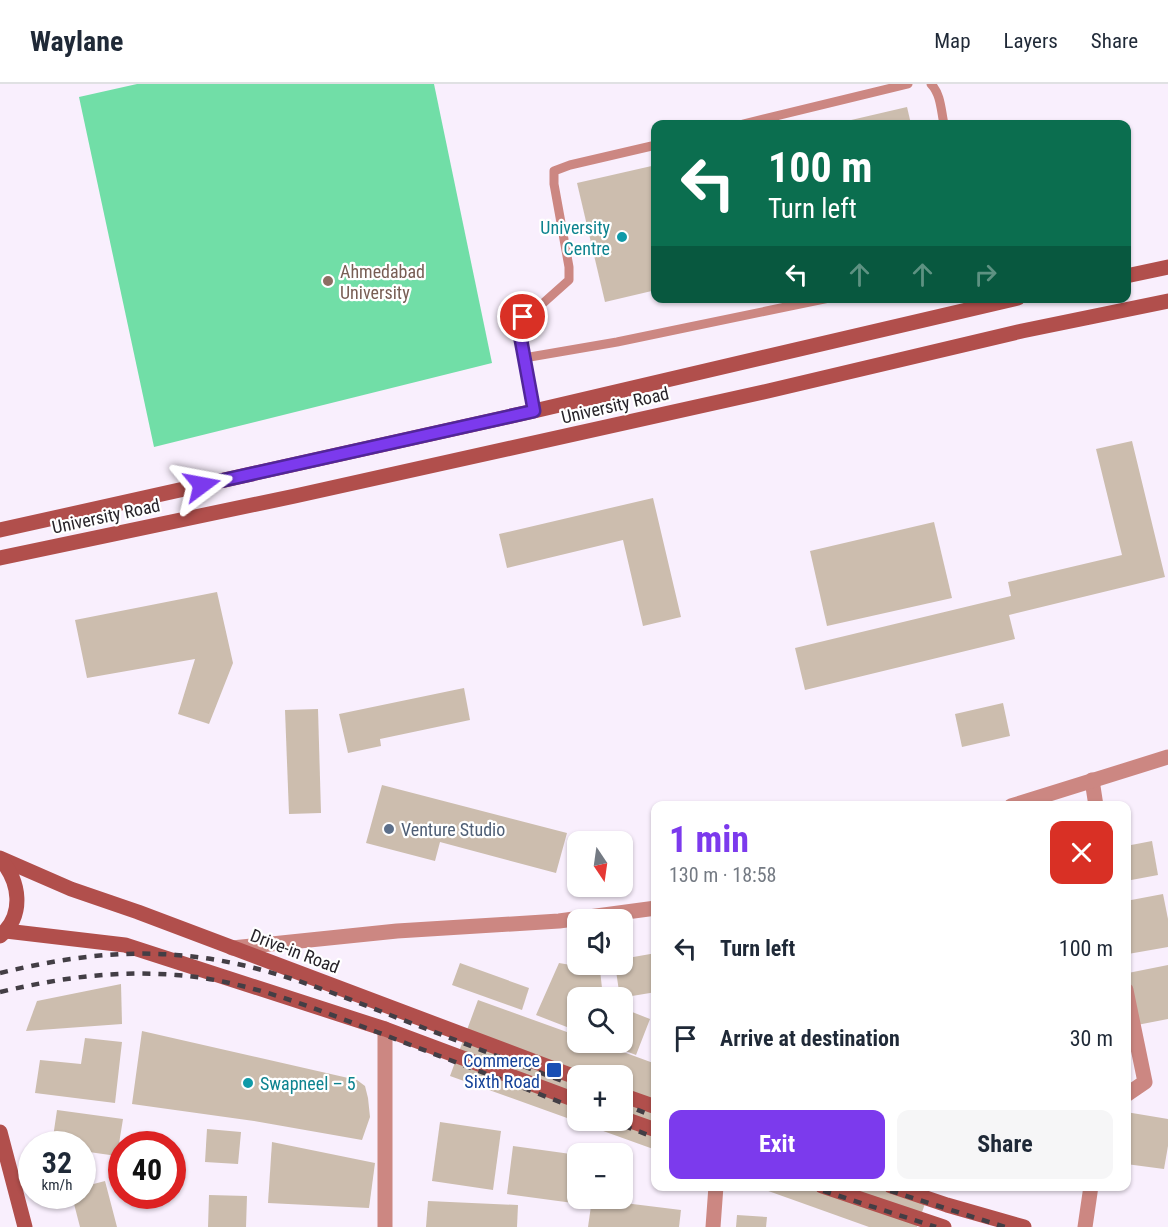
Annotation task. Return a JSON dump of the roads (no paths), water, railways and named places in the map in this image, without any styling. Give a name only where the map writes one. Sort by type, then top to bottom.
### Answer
[{"type":"street","points":[[1131,275],[1168,267]]},
{"type":"street","name":"University Road","points":[[0,558],[295,496],[768,391],[1022,331],[1168,301]]},
{"type":"street","name":"University Road","points":[[0,530],[534,411],[997,303]]},
{"type":"street","points":[[1027,801],[1168,757]]},
{"type":"street","points":[[1092,780],[1095,801]]},
{"type":"street","points":[[0,859],[9,870],[16,885],[18,901],[14,917],[3,933],[125,945],[385,1029],[567,1097]]},
{"type":"street","name":"Drive-in Road","points":[[0,859],[71,889],[138,912],[567,1074]]},
{"type":"street","points":[[232,948],[397,931],[559,921],[651,909]]},
{"type":"street","points":[[1131,1014],[1145,1082],[1131,1092]]},
{"type":"street","points":[[385,1029],[385,1227]]},
{"type":"street","points":[[633,1099],[651,1105]]},
{"type":"street","points":[[633,1122],[651,1128]]},
{"type":"street","points":[[0,1132],[25,1227]]},
{"type":"street","points":[[713,1227],[716,1191]]},
{"type":"street","points":[[837,1191],[944,1227]]},
{"type":"street","points":[[905,1191],[947,1206],[1024,1227]]},
{"type":"street","points":[[1085,1227],[1089,1191]]},
{"type":"lane","points":[[760,120],[908,84]]},
{"type":"lane","points":[[931,84],[934,85],[939,97],[943,120]]},
{"type":"lane","points":[[534,411],[518,324],[523,317],[541,305],[569,280],[554,171],[570,165],[651,146]]},
{"type":"lane","points":[[524,358],[617,342],[805,303]]},
{"type":"railway","points":[[0,973],[65,960],[131,954],[176,955],[231,963],[312,985],[567,1083]]},
{"type":"railway","points":[[0,992],[66,979],[109,974],[176,975],[228,983],[279,996],[567,1105]]},
{"type":"railway","points":[[633,1108],[651,1115]]},
{"type":"railway","points":[[633,1129],[651,1136]]},
{"type":"railway","points":[[824,1191],[936,1227]]},
{"type":"railway","points":[[891,1191],[1005,1227]]},
{"type":"place","name":"University Centre","points":[[622,237]]},
{"type":"place","name":"Ahmedabad University","points":[[328,281]]},
{"type":"place","name":"Venture Studio","points":[[389,829]]},
{"type":"place","name":"Commerce Sixth Road","points":[[554,1070]]},
{"type":"place","name":"Swapneel – 5","points":[[248,1083]]}]
